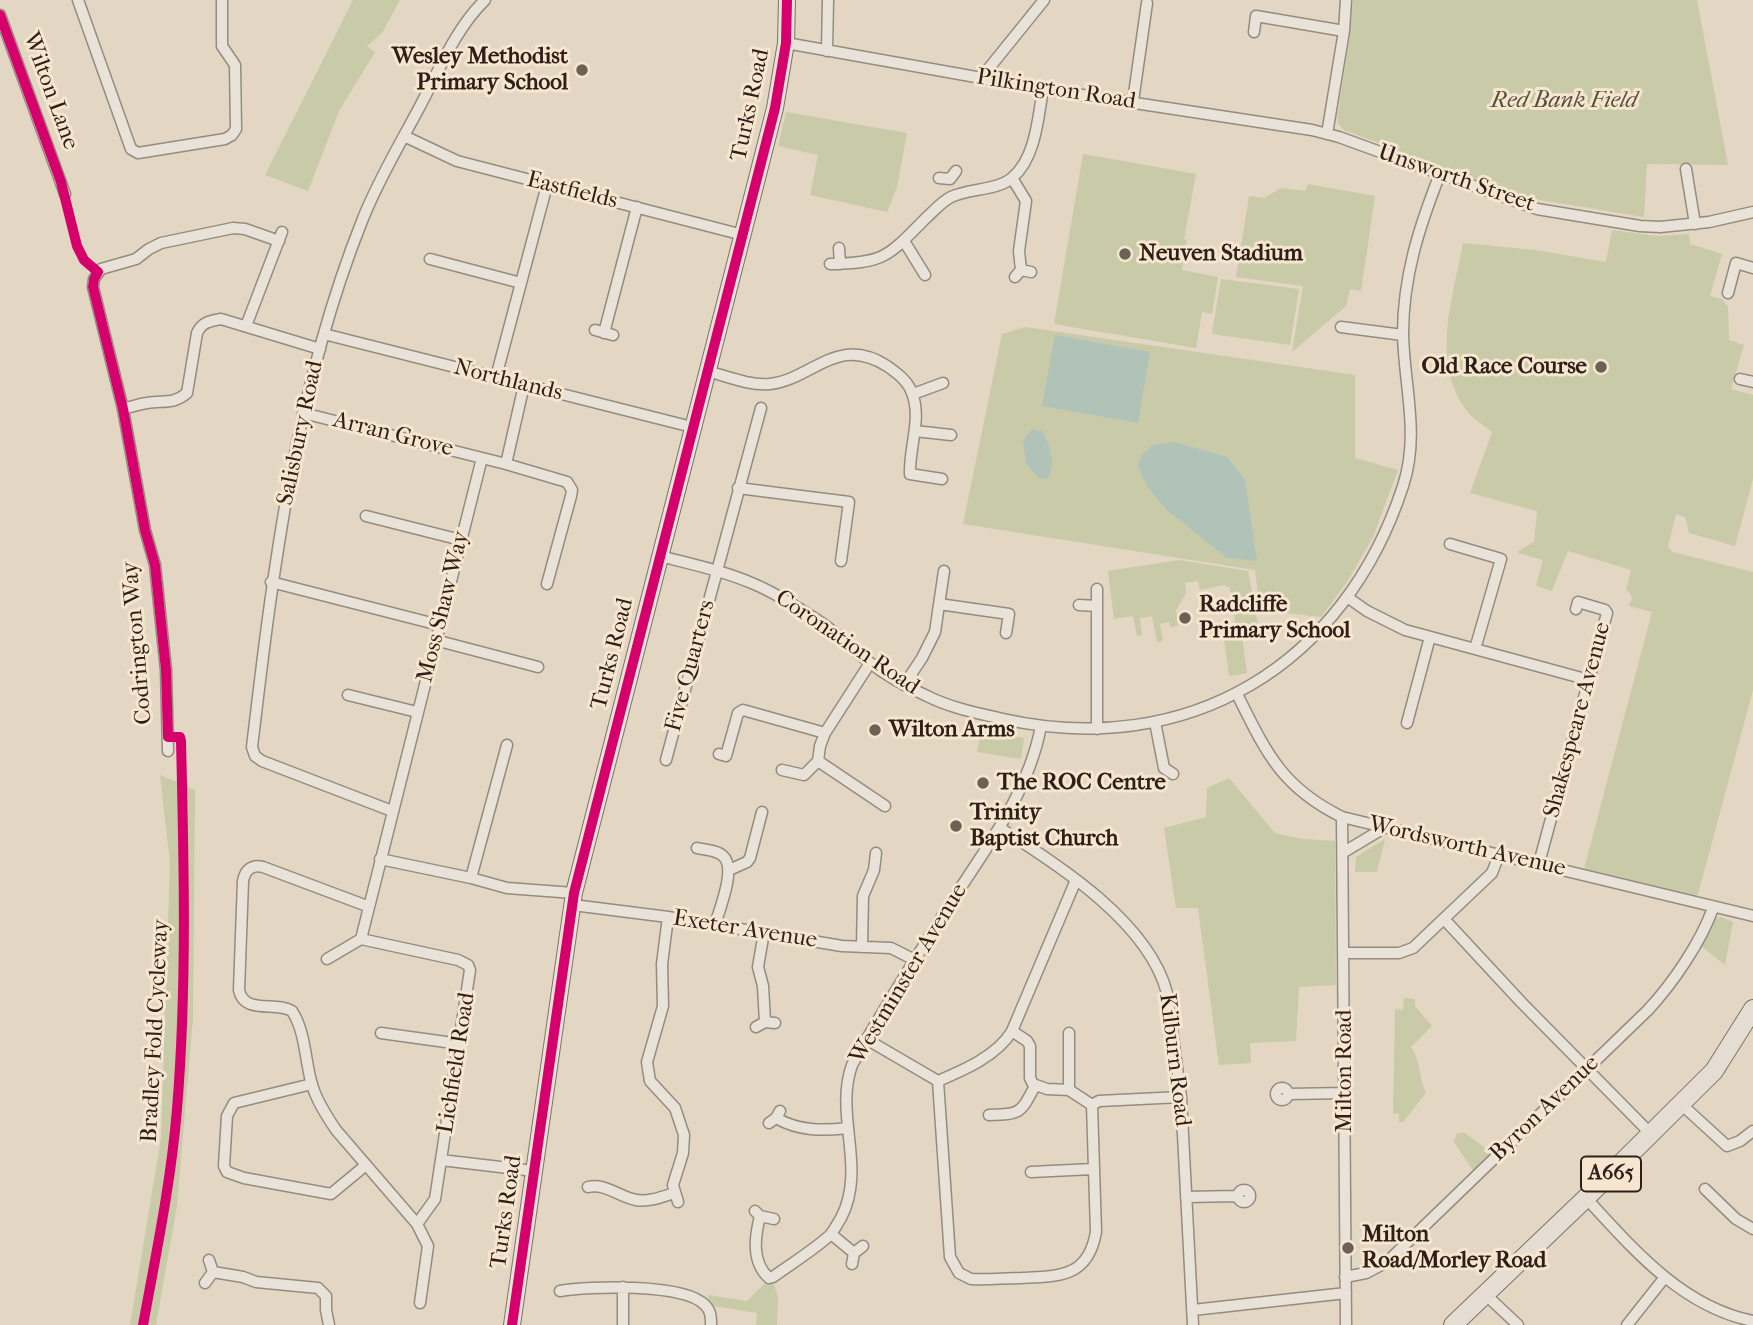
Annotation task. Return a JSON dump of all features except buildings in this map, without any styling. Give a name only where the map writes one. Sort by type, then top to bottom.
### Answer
[{"type":"main road","name":"A665","points":[[1453,1325],[1586,1198],[1714,1070],[1753,1009]]},
{"type":"street","points":[[78,0],[131,149],[138,153],[225,139],[236,129],[235,65],[222,46],[222,0]]},
{"type":"street","name":"Salisbury Road","points":[[392,811],[262,761],[255,755],[252,747],[271,582],[303,413],[324,334],[361,221],[461,30],[485,0]]},
{"type":"street","name":"Turks Road","points":[[512,1325],[573,899],[775,108],[786,43],[787,0]]},
{"type":"street","points":[[827,51],[828,0]]},
{"type":"street","points":[[981,78],[1044,0]]},
{"type":"street","points":[[1327,134],[1344,31],[1346,0]]},
{"type":"street","points":[[1133,101],[1147,3]]},
{"type":"street","name":"Wilton Lane","points":[[0,15],[65,180],[65,194]]},
{"type":"street","points":[[1254,32],[1256,16],[1344,31]]},
{"type":"street","name":"Pilkington Road","points":[[786,43],[1044,89],[1133,101],[1327,134]]},
{"type":"street","points":[[839,248],[835,264],[874,261],[894,250],[940,205],[956,195],[994,186],[1012,178],[1031,145],[1044,89]]},
{"type":"street","name":"Unsworth Street","points":[[1327,134],[1537,209],[1660,227],[1695,224],[1753,212]]},
{"type":"street","name":"Eastfields","points":[[404,136],[457,161],[743,235]]},
{"type":"street","points":[[1686,169],[1695,224]]},
{"type":"street","name":"Coronation Road","points":[[660,556],[753,583],[827,626],[870,663],[904,685],[930,698],[971,712],[1041,726],[1097,729],[1155,722],[1197,711],[1237,694],[1297,652],[1318,633],[1347,597],[1381,542],[1405,482],[1412,436],[1404,335],[1405,305],[1416,236],[1440,174]]},
{"type":"street","points":[[949,176],[956,195]]},
{"type":"street","points":[[1012,178],[1026,201],[1019,251],[1022,273]]},
{"type":"street","points":[[496,377],[547,185]]},
{"type":"street","points":[[604,333],[637,207]]},
{"type":"street","name":"Codrington Way","points":[[168,751],[166,670],[155,565],[145,530],[123,409],[93,287],[94,279],[105,266],[136,259],[160,243],[233,229],[281,237],[246,326]]},
{"type":"street","points":[[904,241],[920,258],[925,275]]},
{"type":"street","points":[[430,259],[521,283]]},
{"type":"street","points":[[1728,293],[1736,263],[1753,268]]},
{"type":"street","points":[[123,409],[150,402],[170,403],[180,400],[187,393],[197,333],[208,321],[221,319],[320,349]]},
{"type":"street","points":[[1341,327],[1404,335]]},
{"type":"street","name":"Northlands","points":[[324,334],[692,427]]},
{"type":"street","points":[[707,371],[756,383],[774,384],[832,358],[863,356],[874,359],[904,379],[913,394],[915,431],[910,474],[942,479]]},
{"type":"street","points":[[913,394],[943,383]]},
{"type":"street","points":[[506,464],[524,385]]},
{"type":"street","name":"Five Quarters","points":[[666,761],[761,408]]},
{"type":"street","name":"Arran Grove","points":[[303,413],[482,458]]},
{"type":"street","points":[[915,431],[951,435]]},
{"type":"street","points":[[482,458],[562,479],[572,490],[548,584]]},
{"type":"street","name":"Moss Shaw Way","points":[[360,939],[482,458]]},
{"type":"street","points":[[738,488],[849,502],[841,561]]},
{"type":"street","points":[[366,517],[461,540]]},
{"type":"street","points":[[1450,544],[1501,559],[1475,649]]},
{"type":"street","points":[[904,685],[922,658],[934,632],[944,571]]},
{"type":"street","points":[[271,582],[439,625]]},
{"type":"street","points":[[1097,589],[1097,729]]},
{"type":"street","points":[[1347,597],[1405,630],[1589,680]]},
{"type":"street","name":"Shakespeare Avenue","points":[[1539,863],[1606,613],[1605,610],[1578,602],[1576,609]]},
{"type":"street","points":[[939,604],[1009,614],[1006,633]]},
{"type":"street","points":[[1079,606],[1097,606]]},
{"type":"street","points":[[1407,723],[1430,636]]},
{"type":"street","points":[[435,640],[538,667]]},
{"type":"street","points":[[782,770],[804,775],[818,761],[825,733],[870,663]]},
{"type":"street","name":"Wordsworth Avenue","points":[[1237,694],[1265,749],[1281,772],[1310,799],[1342,817],[1753,916]]},
{"type":"street","points":[[348,695],[417,712]]},
{"type":"street","points":[[719,754],[726,756],[738,713],[743,710],[825,733]]},
{"type":"street","points":[[1155,722],[1164,768],[1172,774]]},
{"type":"street","name":"Westminster Avenue","points":[[774,1219],[758,1213],[755,1247],[769,1278],[831,1234],[842,1216],[851,1190],[853,1162],[846,1105],[848,1074],[866,1039],[1000,828],[1026,777],[1041,726]]},
{"type":"street","name":"Codrington Way","points":[[168,737],[180,737]]},
{"type":"street","points":[[471,878],[508,745]]},
{"type":"street","points":[[818,761],[885,806]]},
{"type":"street","points":[[729,870],[750,858],[762,812]]},
{"type":"street","name":"Milton Road","points":[[1342,817],[1346,1325]]},
{"type":"street","name":"Kilburn Road","points":[[1000,828],[1058,864],[1141,941],[1157,964],[1167,993],[1181,1097],[1193,1325]]},
{"type":"street","points":[[1344,852],[1384,828]]},
{"type":"street","points":[[697,848],[720,853],[727,860],[729,870],[715,925]]},
{"type":"street","points":[[862,947],[863,896],[874,870],[876,851]]},
{"type":"street","points":[[1345,953],[1406,951],[1492,873],[1499,855]]},
{"type":"street","name":"Exeter Avenue","points":[[380,859],[507,888],[668,917],[842,946],[891,948],[915,960]]},
{"type":"street","points":[[367,906],[263,867],[250,868],[244,875],[240,996],[249,1004],[281,1006],[292,1011],[299,1026],[312,1084],[336,1130],[427,1238],[420,1303]]},
{"type":"street","points":[[938,1081],[994,1051],[1007,1040],[1076,880]]},
{"type":"street","name":"Byron Avenue","points":[[1345,1277],[1366,1273],[1387,1262],[1664,993],[1709,920],[1713,908]]},
{"type":"street","points":[[593,1182],[637,1200],[676,1198],[673,1185],[683,1153],[684,1135],[675,1108],[650,1081],[647,1062],[663,1006],[662,964],[668,917]]},
{"type":"street","points":[[1444,919],[1651,1134]]},
{"type":"street","points":[[764,932],[758,967],[763,986],[765,1024]]},
{"type":"street","points":[[327,959],[360,939]]},
{"type":"street","name":"Lichfield Road","points":[[360,939],[458,960],[468,965],[470,977],[435,1199],[417,1224]]},
{"type":"street","points":[[1012,1031],[1030,1046],[1030,1078],[1035,1086],[1069,1090],[1092,1105]]},
{"type":"street","points":[[1069,1033],[1069,1090]]},
{"type":"street","points":[[381,1034],[460,1044]]},
{"type":"street","points":[[866,1039],[938,1081]]},
{"type":"street","points":[[938,1081],[950,1257],[954,1266],[964,1276],[979,1279],[1063,1275],[1079,1266],[1091,1252],[1096,1233],[1092,1105]]},
{"type":"street","points":[[312,1084],[242,1099],[230,1106],[224,1160],[227,1171],[244,1178],[331,1194],[366,1166]]},
{"type":"street","points":[[989,1115],[1010,1115],[1019,1111],[1035,1086]]},
{"type":"street","points":[[1289,1094],[1345,1094]]},
{"type":"street","points":[[1092,1105],[1099,1101],[1181,1097]]},
{"type":"street","points":[[1681,1104],[1727,1146],[1740,1141],[1753,1131]]},
{"type":"street","points":[[775,1117],[789,1125],[808,1130],[848,1128]]},
{"type":"street","points":[[441,1160],[534,1171]]},
{"type":"street","points":[[1031,1172],[1093,1169]]},
{"type":"street","points":[[1707,1195],[1753,1229]]},
{"type":"street","points":[[1186,1198],[1237,1196]]},
{"type":"street","points":[[1586,1198],[1648,1264],[1665,1277],[1737,1322],[1753,1321]]},
{"type":"street","points":[[831,1234],[856,1254]]},
{"type":"street","points":[[209,1260],[213,1272]]},
{"type":"street","points":[[205,1283],[213,1272]]},
{"type":"street","points":[[213,1272],[256,1282],[318,1288],[326,1296],[329,1325]]},
{"type":"street","points":[[1633,1323],[1665,1277]]},
{"type":"street","points":[[559,1291],[573,1285],[667,1291],[703,1302],[711,1315],[710,1325]]},
{"type":"street","points":[[623,1287],[623,1325]]},
{"type":"street","points":[[1193,1310],[1346,1293]]},
{"type":"street","points":[[1486,1294],[1518,1325]]},
{"type":"green space","points":[[353,0],[400,0],[382,33],[367,46],[375,52],[339,111],[308,191],[265,175]]},
{"type":"green space","name":"Red Bank Field","points":[[1353,0],[1697,0],[1728,165],[1647,164],[1644,217],[1510,193],[1344,130],[1337,118]]},
{"type":"green space","points":[[786,112],[907,133],[897,187],[887,212],[810,195],[818,155],[778,146]]},
{"type":"green space","name":"Neuven Stadium","points":[[1083,154],[1196,174],[1184,239],[1187,240],[1182,270],[1218,277],[1212,314],[1202,312],[1196,348],[1054,324]]},
{"type":"green space","points":[[1308,184],[1375,196],[1361,291],[1350,289],[1346,306],[1292,352],[1303,286],[1236,277],[1249,196],[1264,198],[1281,188],[1305,191]]},
{"type":"green space","points":[[1612,230],[1657,236],[1689,234],[1690,244],[1722,254],[1710,296],[1722,299],[1728,307],[1729,340],[1744,345],[1731,389],[1753,395],[1753,479],[1735,546],[1689,533],[1685,517],[1676,514],[1668,547],[1673,552],[1753,572],[1753,690],[1697,898],[1584,869],[1652,612],[1629,606],[1632,598],[1626,590],[1631,570],[1568,551],[1552,591],[1536,586],[1543,560],[1518,551],[1534,542],[1537,511],[1470,493],[1492,432],[1467,411],[1456,392],[1449,371],[1447,329],[1463,243],[1535,250],[1606,262]]},
{"type":"green space","points":[[1221,279],[1299,289],[1290,345],[1212,334]]},
{"type":"green space","points":[[1025,327],[1355,375],[1355,458],[1398,470],[1373,537],[1347,582],[1321,617],[1260,610],[1255,570],[963,524],[1002,334]]},
{"type":"green space","points":[[1180,560],[1248,571],[1258,625],[1241,629],[1247,673],[1229,676],[1223,632],[1236,628],[1230,588],[1224,585],[1200,590],[1198,581],[1185,583],[1186,593],[1176,610],[1178,626],[1170,627],[1169,622],[1160,624],[1163,641],[1157,642],[1152,616],[1140,618],[1142,635],[1137,636],[1133,616],[1114,619],[1108,571]]},
{"type":"green space","points":[[981,731],[1024,738],[1021,759],[977,752]]},
{"type":"green space","points":[[160,775],[179,783],[179,946],[175,1068],[169,1136],[153,1244],[138,1325],[130,1325],[161,1138],[170,863]]},
{"type":"green space","points":[[1229,778],[1275,833],[1302,839],[1335,841],[1336,985],[1299,987],[1296,1041],[1250,1043],[1251,1063],[1219,1065],[1198,908],[1176,908],[1164,828],[1206,817],[1207,788]]},
{"type":"green space","points":[[187,787],[195,790],[193,1018],[177,1205],[156,1325],[147,1325],[170,1191],[184,1070],[188,949]]},
{"type":"green space","points":[[1385,839],[1377,872],[1355,872],[1356,857]]},
{"type":"green space","points":[[1721,917],[1733,922],[1725,965],[1700,945],[1716,918]]},
{"type":"green space","points":[[1404,998],[1415,999],[1415,1006],[1432,1026],[1411,1047],[1426,1093],[1403,1122],[1399,1122],[1399,1114],[1393,1113],[1395,1009],[1403,1010]]},
{"type":"green space","points":[[1457,1133],[1465,1133],[1488,1150],[1486,1160],[1484,1159],[1474,1172],[1454,1142]]},
{"type":"green space","points":[[773,1282],[778,1297],[777,1325],[756,1325],[757,1313],[714,1306],[708,1298],[709,1295],[747,1301],[765,1283]]},
{"type":"shaded area","points":[[1055,335],[1150,352],[1138,423],[1042,406]]},
{"type":"shaded area","points":[[1032,429],[1042,431],[1050,449],[1052,467],[1047,479],[1039,478],[1026,464],[1023,441]]},
{"type":"shaded area","points":[[1174,442],[1227,457],[1245,480],[1257,561],[1227,558],[1168,511],[1148,488],[1138,466],[1141,456],[1153,445]]},
{"type":"cycle path","points":[[512,1325],[574,893],[775,108],[786,43],[787,0]]},
{"type":"cycle path","name":"Bradley Fold Cycleway","points":[[0,15],[61,182],[77,246],[84,260],[98,272],[93,287],[123,409],[145,530],[155,565],[166,670],[168,737],[180,737],[181,741],[184,925],[180,1063],[171,1164],[143,1325]]},
{"type":"place","name":"Wesley Methodist Primary School","points":[[582,70]]},
{"type":"place","name":"Neuven Stadium","points":[[1125,254]]},
{"type":"place","name":"Old Race Course","points":[[1601,367]]},
{"type":"place","name":"Radcliffe Primary School","points":[[1185,618]]},
{"type":"place","name":"Wilton Arms","points":[[875,730]]},
{"type":"place","name":"The ROC Centre","points":[[983,783]]},
{"type":"place","name":"Trinity Baptist Church","points":[[956,826]]},
{"type":"place","name":"Milton Road/Morley Road","points":[[1348,1248]]}]
